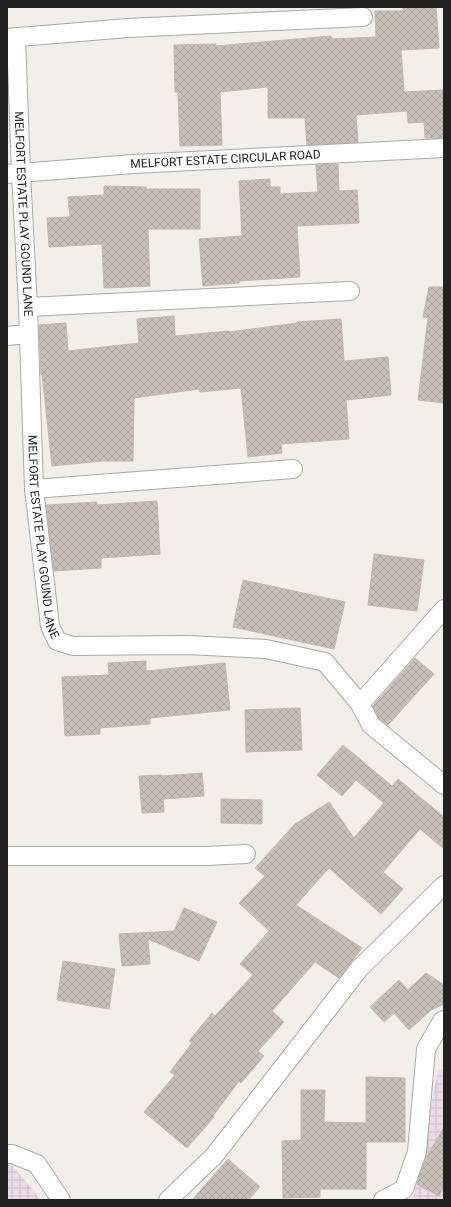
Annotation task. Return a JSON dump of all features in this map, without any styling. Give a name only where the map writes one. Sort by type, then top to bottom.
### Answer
[{"type":"street","points":[[12,38],[128,28],[363,17]]},
{"type":"street","name":"MELFORT ESTATE PLAY GOUND LANE","points":[[12,38],[14,174],[28,307],[34,489],[50,626],[57,641],[72,646],[188,645],[266,648],[326,662],[360,704],[371,725],[444,785]]},
{"type":"street","name":"MELFORT ESTATE CIRCULAR ROAD","points":[[14,174],[132,164],[444,148]]},
{"type":"street","points":[[28,307],[350,291]]},
{"type":"street","points":[[7,336],[28,334]]},
{"type":"street","points":[[34,489],[293,469]]},
{"type":"street","points":[[360,704],[444,609]]},
{"type":"street","points":[[7,856],[207,856],[246,854]]},
{"type":"street","points":[[168,1200],[214,1156],[359,969],[444,885]]},
{"type":"street","points":[[383,1200],[404,1189],[417,1152],[426,1049],[444,1020]]},
{"type":"street","points":[[7,1154],[12,1154],[37,1164],[61,1200]]},
{"type":"shaded area","points":[[438,1069],[444,1069],[444,1200],[413,1200]]},
{"type":"shaded area","points":[[12,1165],[41,1200],[7,1200],[7,1167]]},
{"type":"building","points":[[403,7],[436,7],[439,48],[401,50],[404,92],[444,90],[444,138],[425,138],[424,122],[408,123],[407,111],[356,115],[358,142],[307,145],[305,118],[268,118],[268,87],[220,92],[222,145],[180,146],[178,92],[175,92],[174,45],[216,44],[216,46],[331,36],[332,39],[376,37],[375,11],[403,11]]},
{"type":"building","points":[[338,164],[339,191],[357,190],[359,223],[297,226],[300,277],[239,281],[239,283],[203,286],[199,239],[242,236],[239,181],[270,179],[270,187],[280,187],[280,194],[318,192],[316,165]]},
{"type":"building","points":[[104,186],[146,187],[146,189],[200,189],[200,229],[148,229],[150,286],[104,288],[102,244],[49,247],[47,218],[70,217],[68,197],[104,195]]},
{"type":"building","points":[[429,287],[444,287],[444,403],[418,400],[428,318],[423,317]]},
{"type":"building","points":[[174,316],[175,336],[229,332],[297,322],[341,319],[344,361],[388,357],[391,395],[346,400],[349,439],[281,444],[282,453],[248,457],[241,388],[200,392],[199,389],[134,398],[133,461],[102,461],[52,466],[41,374],[39,325],[66,323],[68,351],[139,343],[137,319]]},
{"type":"building","points":[[157,501],[160,554],[101,558],[101,568],[54,571],[46,505],[97,502],[97,505]]},
{"type":"building","points":[[374,554],[424,560],[417,611],[368,605]]},
{"type":"building","points":[[243,580],[345,602],[334,649],[233,627]]},
{"type":"building","points":[[415,658],[434,674],[388,725],[379,718],[373,706]]},
{"type":"building","points":[[146,661],[146,671],[225,663],[230,710],[150,718],[150,724],[100,728],[100,734],[65,736],[62,677],[109,675],[108,663]]},
{"type":"building","points":[[300,708],[302,750],[246,752],[245,710]]},
{"type":"building","points":[[343,745],[392,786],[398,779],[444,817],[444,849],[420,829],[383,872],[403,889],[381,914],[329,868],[296,905],[362,948],[339,978],[315,962],[272,1011],[284,1022],[258,1051],[264,1056],[241,1083],[239,1081],[213,1116],[214,1117],[187,1148],[144,1112],[175,1075],[170,1072],[192,1043],[189,1041],[212,1013],[215,1016],[253,975],[240,964],[269,931],[239,903],[265,876],[255,868],[295,824],[329,802],[354,838],[384,803],[356,780],[342,796],[317,775]]},
{"type":"building","points":[[202,773],[204,796],[163,799],[164,812],[142,813],[139,776]]},
{"type":"building","points":[[221,799],[262,800],[262,824],[221,823]]},
{"type":"building","points":[[184,908],[217,922],[199,961],[148,939],[150,964],[122,966],[119,934],[174,931]]},
{"type":"building","points":[[63,961],[115,969],[109,1009],[57,1000]]},
{"type":"building","points":[[426,973],[444,985],[444,1004],[431,1010],[409,1030],[394,1013],[384,1022],[370,1007],[399,980],[408,990]]},
{"type":"building","points":[[366,1077],[405,1078],[405,1142],[366,1142],[366,1189],[320,1189],[320,1197],[283,1198],[282,1141],[301,1140],[301,1090],[325,1090],[324,1122],[366,1123]]},
{"type":"building","points":[[444,1127],[444,1186],[439,1196],[417,1184],[426,1158]]},
{"type":"building","points":[[228,1159],[260,1187],[248,1200],[192,1200]]}]
